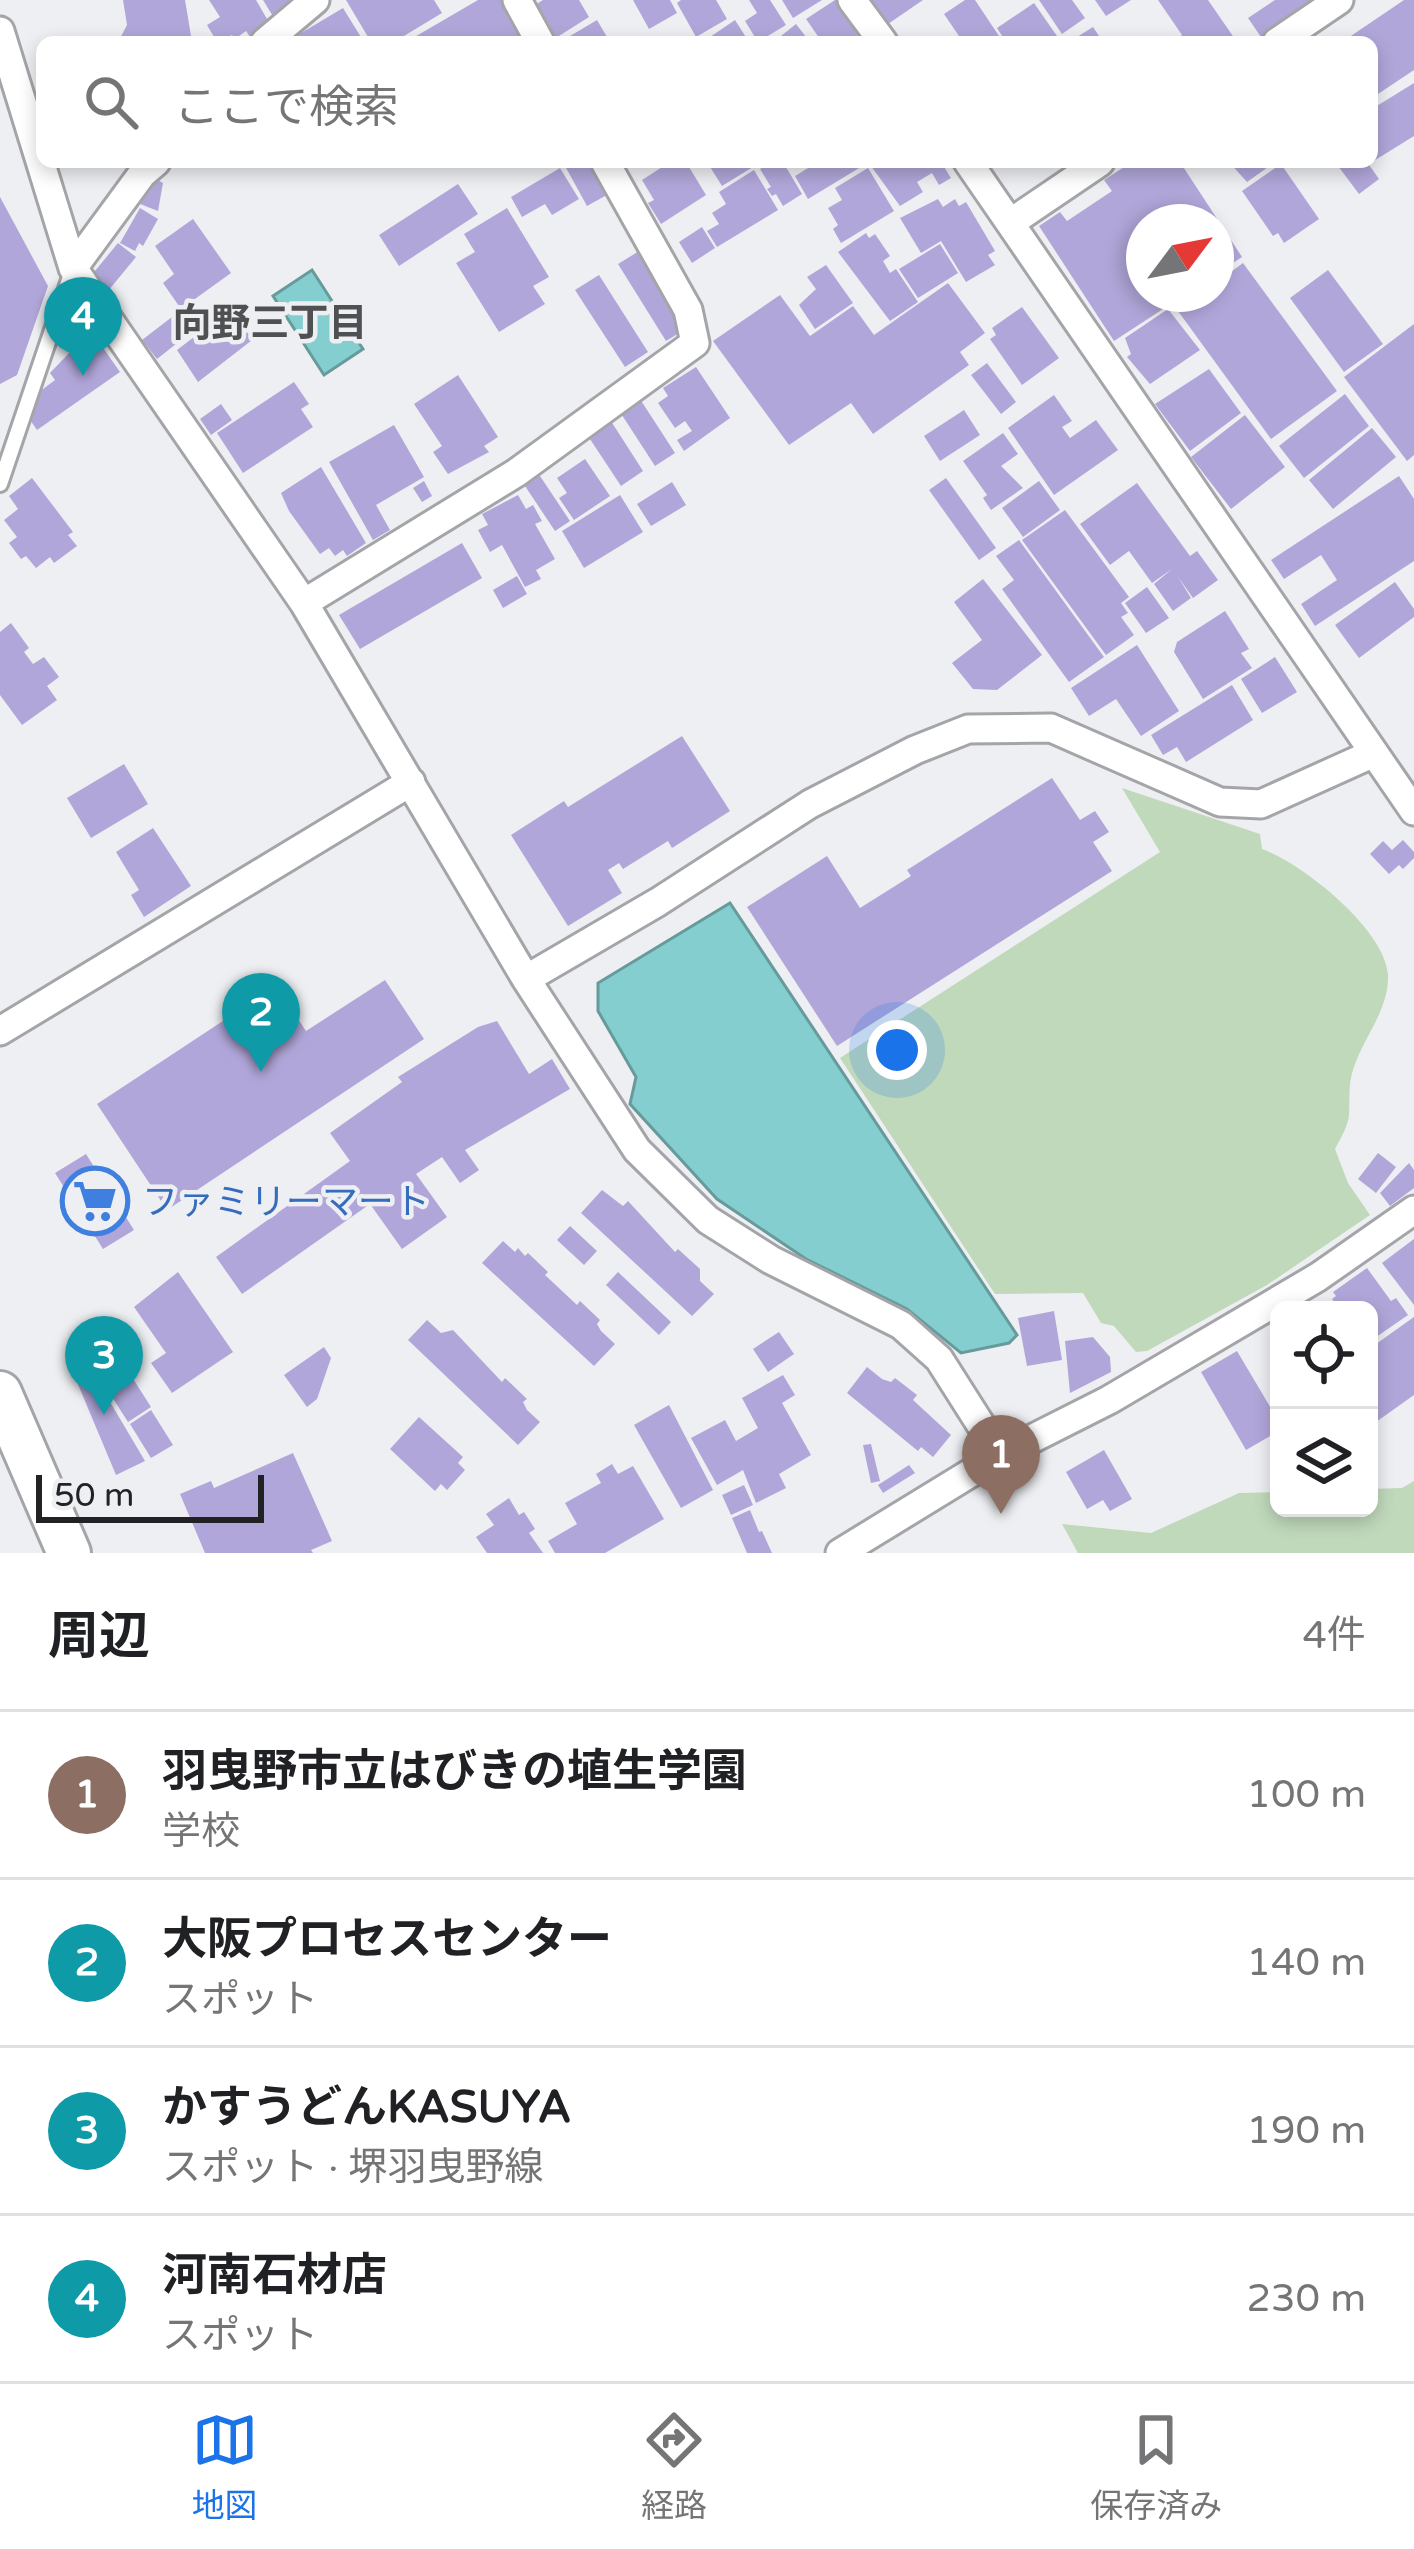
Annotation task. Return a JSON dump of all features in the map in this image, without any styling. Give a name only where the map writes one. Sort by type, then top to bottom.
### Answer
[{"type":"main road","points":[[0,1393],[68,1553]]},
{"type":"street","points":[[273,36],[315,0]]},
{"type":"street","points":[[517,0],[536,36]]},
{"type":"street","points":[[852,0],[879,36]]},
{"type":"street","points":[[1286,36],[1339,0]]},
{"type":"street","points":[[0,31],[36,148]]},
{"type":"street","points":[[42,168],[73,268],[304,603],[526,979],[637,1150],[708,1220],[771,1260],[901,1325],[940,1359],[1000,1455]]},
{"type":"street","points":[[73,268],[149,168]]},
{"type":"street","points":[[304,603],[516,473],[695,343],[688,310],[607,168]]},
{"type":"street","points":[[972,168],[1414,811]]},
{"type":"street","points":[[1010,223],[1091,168]]},
{"type":"street","points":[[526,979],[658,902],[810,804],[915,750],[968,730],[1052,728],[1220,802],[1261,803],[1374,753]]},
{"type":"street","points":[[0,1031],[411,782]]},
{"type":"street","points":[[840,1553],[1000,1455],[1108,1400],[1318,1277],[1414,1210]]},
{"type":"lane","points":[[0,484],[73,268]]},
{"type":"green space","points":[[1122,788],[1260,834],[1262,849],[1319,883],[1358,919],[1384,957],[1388,975],[1380,1012],[1353,1070],[1348,1119],[1335,1149],[1348,1183],[1370,1215],[1267,1285],[1147,1351],[1136,1352],[1114,1326],[1101,1323],[1083,1293],[995,1294],[840,1058],[1160,852]]},
{"type":"green space","points":[[1414,1481],[1414,1553],[1078,1553],[1062,1524],[1151,1533],[1239,1493],[1270,1492],[1270,1517],[1378,1517],[1378,1489],[1402,1488]]},
{"type":"water","points":[[312,270],[363,349],[324,375],[273,296]]},
{"type":"water","points":[[730,903],[1017,1335],[1009,1343],[961,1353],[907,1309],[806,1259],[717,1199],[630,1104],[636,1077],[598,1011],[598,983]]},
{"type":"building","points":[[123,0],[185,0],[191,36],[121,36],[127,25]]},
{"type":"building","points":[[209,0],[256,0],[270,24],[252,36],[246,31],[239,36],[213,36],[207,25],[220,17]]},
{"type":"building","points":[[263,0],[293,0],[296,4],[274,18]]},
{"type":"building","points":[[346,0],[434,0],[442,13],[404,36],[367,36]]},
{"type":"building","points":[[478,0],[504,0],[525,36],[416,36]]},
{"type":"building","points":[[543,0],[579,0],[589,17],[559,36],[548,36],[530,8]]},
{"type":"building","points":[[633,0],[670,0],[677,13],[649,29]]},
{"type":"building","points":[[716,0],[727,19],[695,36],[677,3]]},
{"type":"building","points":[[749,0],[770,0],[786,25],[768,36],[754,36],[745,21],[757,13]]},
{"type":"building","points":[[782,0],[822,0],[793,18]]},
{"type":"building","points":[[839,0],[861,33],[818,36],[806,19]]},
{"type":"building","points":[[872,0],[923,0],[888,24]]},
{"type":"building","points":[[965,0],[975,0],[999,36],[959,36],[944,14]]},
{"type":"building","points":[[1039,0],[1072,0],[1085,18],[1062,34]]},
{"type":"building","points":[[1095,0],[1131,0],[1106,16]]},
{"type":"building","points":[[1158,0],[1208,0],[1233,36],[1180,36]]},
{"type":"building","points":[[1275,0],[1324,0],[1269,36],[1260,36],[1248,18]]},
{"type":"building","points":[[1404,0],[1414,0],[1414,70],[1378,94],[1378,36],[1351,36]]},
{"type":"building","points":[[1034,3],[1057,36],[1002,36],[997,28]]},
{"type":"building","points":[[343,8],[360,36],[296,36]]},
{"type":"building","points":[[597,20],[606,36],[570,36]]},
{"type":"building","points":[[735,20],[745,36],[711,36]]},
{"type":"building","points":[[796,24],[805,36],[781,36]]},
{"type":"building","points":[[1093,27],[1099,36],[1079,36]]},
{"type":"building","points":[[1414,83],[1414,136],[1378,158],[1378,105]]},
{"type":"building","points":[[560,168],[579,199],[552,215],[545,204],[522,217],[511,197]]},
{"type":"building","points":[[566,168],[601,168],[614,191],[587,206]]},
{"type":"building","points":[[661,168],[690,168],[706,195],[661,224],[648,203],[654,200],[642,180]]},
{"type":"building","points":[[711,168],[751,168],[722,186]]},
{"type":"building","points":[[787,168],[802,194],[783,206],[767,189],[771,187],[760,169]]},
{"type":"building","points":[[808,168],[859,168],[808,199],[795,176]]},
{"type":"building","points":[[868,168],[894,211],[841,243],[828,208],[842,200],[835,188]]},
{"type":"building","points":[[872,168],[945,168],[951,178],[939,185],[932,173],[917,182],[923,192],[900,206]]},
{"type":"building","points":[[1123,168],[1184,168],[1207,204],[1126,204],[1126,312],[1158,312],[1114,341],[1039,226],[1060,212],[1067,221],[1112,191],[1104,180]]},
{"type":"building","points":[[1234,168],[1267,168],[1247,182]]},
{"type":"building","points":[[1275,168],[1284,168],[1319,219],[1284,243],[1278,233],[1273,236],[1242,191]]},
{"type":"building","points":[[1340,168],[1371,168],[1379,179],[1359,194]]},
{"type":"building","points":[[754,170],[778,210],[717,247],[707,231],[719,224],[712,213],[726,204],[719,192]]},
{"type":"building","points":[[154,178],[163,183],[158,211],[140,204]]},
{"type":"building","points":[[458,184],[478,214],[399,266],[379,235]]},
{"type":"building","points":[[0,197],[48,286],[17,375],[0,384]]},
{"type":"building","points":[[938,199],[943,207],[955,199],[959,206],[966,202],[995,251],[988,255],[995,265],[966,282],[941,241],[921,253],[900,218]]},
{"type":"building","points":[[140,208],[158,219],[135,251],[120,243]]},
{"type":"building","points":[[507,208],[549,277],[533,286],[545,304],[499,332],[456,263],[475,252],[464,234]]},
{"type":"building","points":[[193,219],[231,273],[181,309],[163,283],[174,274],[155,246]]},
{"type":"building","points":[[702,227],[715,248],[692,263],[679,242]]},
{"type":"building","points":[[866,233],[869,238],[875,234],[890,256],[883,261],[890,273],[896,269],[918,302],[890,321],[838,252]]},
{"type":"building","points":[[118,243],[136,257],[108,291],[90,277]]},
{"type":"building","points":[[940,244],[958,273],[918,298],[899,269]]},
{"type":"building","points":[[644,248],[684,330],[666,341],[618,264]]},
{"type":"building","points":[[1243,263],[1337,391],[1271,439],[1179,312],[1234,312],[1234,270]]},
{"type":"building","points":[[826,265],[853,303],[815,329],[799,305],[816,289],[807,277]]},
{"type":"building","points":[[1328,270],[1383,344],[1344,372],[1290,298]]},
{"type":"building","points":[[599,275],[648,352],[625,367],[575,290]]},
{"type":"building","points":[[948,283],[985,333],[960,352],[969,365],[873,434],[851,403],[789,445],[713,341],[780,295],[810,336],[853,306],[874,335]]},
{"type":"building","points":[[1022,307],[1059,358],[1022,385],[990,339],[996,335],[992,328]]},
{"type":"building","points":[[239,309],[256,337],[198,382],[177,350]]},
{"type":"building","points":[[181,310],[195,329],[157,359],[142,340]]},
{"type":"building","points":[[1170,312],[1200,350],[1150,384],[1127,357],[1131,354],[1125,338]]},
{"type":"building","points":[[85,322],[120,372],[37,430],[28,417],[39,392],[55,380],[50,373],[71,351],[62,336]]},
{"type":"building","points":[[1414,324],[1414,455],[1407,461],[1344,377]]},
{"type":"building","points":[[987,363],[1016,402],[1001,414],[971,375]]},
{"type":"building","points":[[696,367],[730,418],[684,451],[677,440],[692,431],[685,421],[675,428],[658,403],[668,396],[663,388]]},
{"type":"building","points":[[1209,369],[1241,413],[1190,451],[1155,404]]},
{"type":"building","points":[[458,375],[498,437],[484,446],[489,452],[448,474],[433,452],[442,446],[414,404]]},
{"type":"building","points":[[294,382],[309,404],[301,409],[313,427],[243,473],[217,433]]},
{"type":"building","points":[[1345,394],[1369,426],[1304,478],[1279,446]]},
{"type":"building","points":[[1054,395],[1072,421],[1062,427],[1070,438],[1096,420],[1118,450],[1054,495],[1008,428]]},
{"type":"building","points":[[640,399],[675,453],[655,466],[620,412]]},
{"type":"building","points":[[221,404],[232,420],[211,435],[200,419]]},
{"type":"building","points":[[964,410],[980,435],[940,461],[924,436]]},
{"type":"building","points":[[1245,415],[1285,467],[1231,509],[1191,457]]},
{"type":"building","points":[[609,418],[643,471],[621,486],[586,433]]},
{"type":"building","points":[[394,425],[424,477],[376,505],[390,530],[373,540],[329,462]]},
{"type":"building","points":[[1372,428],[1396,457],[1333,509],[1309,480]]},
{"type":"building","points":[[1003,433],[1018,454],[1001,466],[1023,488],[991,510],[983,498],[987,495],[963,461]]},
{"type":"building","points":[[585,459],[610,496],[574,520],[559,498],[567,493],[557,478]]},
{"type":"building","points":[[321,467],[366,543],[347,556],[343,550],[335,556],[329,548],[320,554],[281,493]]},
{"type":"building","points":[[536,470],[570,521],[555,531],[521,480]]},
{"type":"building","points":[[1399,476],[1414,499],[1414,561],[1315,626],[1301,604],[1337,580],[1321,555],[1284,579],[1271,560]]},
{"type":"building","points":[[32,478],[73,532],[68,535],[77,546],[54,563],[50,557],[36,568],[9,543],[17,537],[4,520],[18,509],[9,496]]},
{"type":"building","points":[[946,478],[996,548],[979,560],[929,490]]},
{"type":"building","points":[[424,481],[432,496],[422,502],[413,488]]},
{"type":"building","points":[[1039,481],[1060,510],[1023,537],[1002,508]]},
{"type":"building","points":[[672,482],[686,505],[651,526],[637,504]]},
{"type":"building","points":[[1137,483],[1190,556],[1197,551],[1218,580],[1193,598],[1178,577],[1191,598],[1173,611],[1154,584],[1172,569],[1152,583],[1129,551],[1110,565],[1080,524]]},
{"type":"building","points":[[518,495],[526,509],[533,505],[542,521],[535,524],[555,559],[536,570],[541,579],[525,587],[502,545],[490,552],[478,530],[488,525],[482,514]]},
{"type":"building","points":[[620,495],[643,532],[584,568],[562,531]]},
{"type":"building","points":[[1065,510],[1129,597],[1121,603],[1128,613],[1121,617],[1134,635],[1106,655],[1022,540]]},
{"type":"building","points":[[1019,540],[1104,657],[1069,682],[1002,589],[1014,580],[996,556]]},
{"type":"building","points":[[462,543],[482,578],[360,649],[339,615]]},
{"type":"building","points":[[517,576],[527,594],[503,608],[493,590]]},
{"type":"building","points":[[983,579],[1042,655],[997,690],[973,689],[952,663],[982,640],[954,602]]},
{"type":"building","points":[[1395,582],[1414,609],[1414,617],[1359,658],[1335,625]]},
{"type":"building","points":[[1147,587],[1169,618],[1146,633],[1125,603]]},
{"type":"building","points":[[1225,611],[1249,649],[1241,653],[1252,668],[1203,699],[1174,652],[1177,642]]},
{"type":"building","points":[[11,623],[29,648],[24,652],[33,664],[44,657],[59,677],[47,686],[57,700],[22,725],[0,695],[0,632]]},
{"type":"building","points":[[1137,645],[1179,711],[1141,736],[1116,699],[1089,716],[1071,688]]},
{"type":"building","points":[[1275,657],[1297,692],[1262,713],[1241,679]]},
{"type":"building","points":[[1232,685],[1253,720],[1186,762],[1177,747],[1163,755],[1151,735]]},
{"type":"building","points":[[682,736],[730,811],[672,848],[668,841],[623,869],[619,863],[608,870],[622,893],[568,926],[511,835],[564,801],[568,807]]},
{"type":"building","points":[[124,764],[148,804],[91,838],[67,798]]},
{"type":"building","points":[[1052,778],[1080,820],[1095,811],[1109,832],[1093,842],[1112,871],[837,1046],[747,907],[827,856],[860,908],[911,876],[907,870]]},
{"type":"building","points":[[153,828],[191,886],[144,917],[131,895],[139,890],[116,852]]},
{"type":"building","points":[[1403,840],[1414,858],[1389,874],[1370,854],[1383,841],[1392,850]]},
{"type":"building","points":[[385,980],[424,1039],[167,1210],[97,1104],[276,986],[306,1031]]},
{"type":"building","points":[[497,1021],[529,1074],[552,1059],[570,1089],[465,1150],[479,1170],[460,1183],[442,1157],[416,1174],[447,1217],[402,1249],[370,1204],[242,1294],[216,1257],[350,1161],[330,1133],[402,1082],[398,1077],[478,1027]]},
{"type":"building","points":[[1378,1153],[1396,1167],[1376,1193],[1358,1179]]},
{"type":"building","name":"ファミリーマート","points":[[86,1154],[134,1230],[103,1249],[55,1173]]},
{"type":"building","points":[[1409,1163],[1414,1188],[1390,1206],[1380,1193]]},
{"type":"building","points":[[602,1190],[623,1206],[628,1201],[675,1252],[678,1249],[700,1269],[700,1281],[714,1294],[692,1316],[581,1213]]},
{"type":"building","points":[[570,1226],[597,1251],[584,1265],[557,1240]]},
{"type":"building","points":[[1414,1239],[1414,1305],[1382,1263]]},
{"type":"building","points":[[503,1241],[515,1252],[518,1248],[525,1256],[528,1253],[577,1305],[580,1301],[600,1320],[601,1331],[615,1344],[594,1366],[482,1263]]},
{"type":"building","points":[[1367,1268],[1391,1301],[1396,1298],[1408,1315],[1378,1336],[1378,1301],[1333,1301],[1333,1292]]},
{"type":"building","points":[[178,1272],[233,1352],[172,1393],[151,1363],[166,1353],[134,1307]]},
{"type":"building","points":[[618,1272],[671,1322],[659,1335],[606,1285]]},
{"type":"building","points":[[1054,1311],[1062,1360],[1027,1366],[1018,1318]]},
{"type":"building","points":[[1414,1317],[1414,1395],[1378,1421],[1378,1409],[1378,1343]]},
{"type":"building","points":[[427,1320],[441,1333],[453,1330],[502,1382],[505,1378],[527,1399],[523,1402],[527,1410],[540,1422],[518,1445],[408,1340]]},
{"type":"building","points":[[779,1332],[794,1354],[768,1372],[753,1349]]},
{"type":"building","points":[[1093,1337],[1110,1357],[1111,1372],[1070,1393],[1065,1341]]},
{"type":"building","points":[[109,1341],[151,1407],[128,1422],[86,1356]]},
{"type":"building","points":[[324,1347],[331,1358],[317,1399],[307,1407],[284,1375]]},
{"type":"building","points":[[1237,1351],[1270,1407],[1270,1436],[1246,1450],[1201,1372]]},
{"type":"building","points":[[87,1363],[145,1461],[116,1475],[72,1370]]},
{"type":"building","points":[[867,1367],[882,1379],[891,1382],[895,1378],[917,1395],[913,1400],[951,1435],[933,1457],[921,1447],[918,1451],[847,1393]]},
{"type":"building","points":[[783,1375],[795,1395],[782,1403],[811,1455],[779,1474],[786,1488],[756,1503],[743,1470],[717,1485],[691,1438],[725,1420],[736,1441],[758,1428],[742,1398]]},
{"type":"building","points":[[669,1405],[713,1490],[681,1508],[634,1425]]},
{"type":"building","points":[[151,1410],[173,1445],[151,1458],[130,1424]]},
{"type":"building","points":[[419,1417],[463,1457],[458,1463],[465,1470],[447,1490],[441,1484],[435,1491],[390,1449]]},
{"type":"building","points":[[871,1444],[880,1481],[871,1483],[863,1445]]},
{"type":"building","points":[[1104,1450],[1132,1499],[1110,1511],[1103,1500],[1087,1509],[1066,1472]]},
{"type":"building","points":[[293,1453],[332,1541],[311,1550],[313,1553],[205,1553],[180,1494],[211,1481],[214,1488]]},
{"type":"building","points":[[612,1464],[618,1474],[633,1466],[664,1519],[605,1553],[555,1553],[548,1541],[577,1524],[565,1503],[601,1483],[596,1474]]},
{"type":"building","points":[[909,1465],[915,1473],[883,1493],[878,1485]]},
{"type":"building","points":[[744,1485],[753,1505],[731,1515],[722,1495]]},
{"type":"building","points":[[509,1498],[535,1529],[529,1533],[543,1553],[487,1553],[476,1537],[494,1525],[486,1514]]},
{"type":"building","points":[[750,1510],[772,1553],[747,1553],[732,1518]]},
{"type":"place","name":"河南石材店","points":[[83,376]]},
{"type":"place","name":"大阪プロセスセンター","points":[[261,1072]]},
{"type":"place","name":"ファミリーマート","points":[[95,1201]]},
{"type":"place","name":"かすうどんKASUYA","points":[[104,1415]]},
{"type":"place","name":"羽曳野市立はびきの埴生学園","points":[[1001,1514]]},
{"type":"district","name":"向野三丁目","points":[[270,322]]}]
